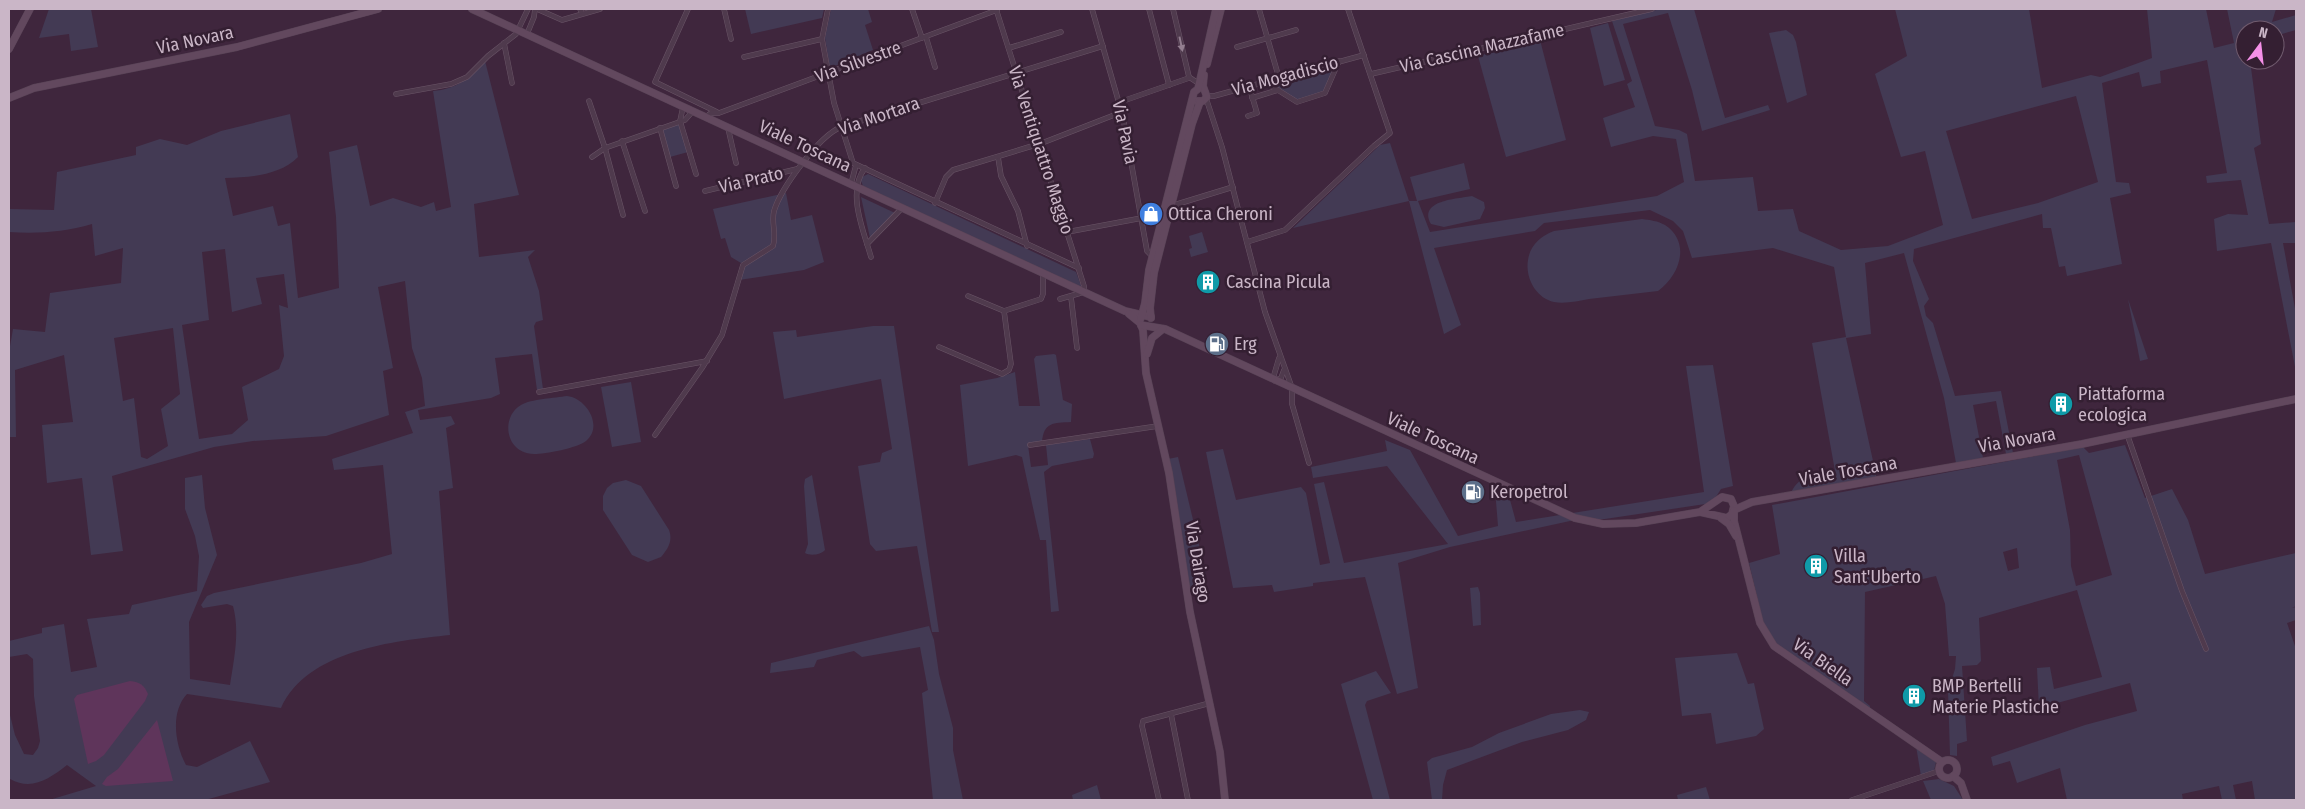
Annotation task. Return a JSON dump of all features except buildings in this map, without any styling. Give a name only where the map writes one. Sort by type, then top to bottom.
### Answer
[{"type":"street","points":[[9,49],[30,9]]},
{"type":"street","name":"Via Novara","points":[[9,98],[13,93],[237,47],[378,9]]},
{"type":"street","name":"Viale Toscana","points":[[472,9],[1125,311],[1141,322]]},
{"type":"street","points":[[396,94],[461,81],[470,75],[485,58],[518,30],[528,9],[550,15]]},
{"type":"street","points":[[535,12],[563,20],[600,9]]},
{"type":"street","points":[[688,9],[655,82],[719,113],[714,121]]},
{"type":"street","points":[[724,9],[731,39]]},
{"type":"street","points":[[828,9],[822,39],[841,127],[851,161],[856,165],[854,186],[871,257]]},
{"type":"street","points":[[912,9],[935,67]]},
{"type":"street","name":"Via Pavia","points":[[1092,9],[1120,102],[1148,252],[1152,256]]},
{"type":"street","points":[[1148,9],[1169,85]]},
{"type":"street","points":[[1173,9],[1189,78],[1210,108],[1279,356],[1292,388],[1292,404],[1309,463]]},
{"type":"street","points":[[1201,94],[1216,9]]},
{"type":"street","points":[[1144,342],[1151,321],[1154,276],[1221,9]]},
{"type":"street","points":[[1258,9],[1279,78]]},
{"type":"street","points":[[1247,242],[1285,230],[1390,133],[1348,9]]},
{"type":"street","name":"Via Cascina Mazzafame","points":[[1370,74],[1652,9]]},
{"type":"street","name":"Via Silvestre","points":[[706,117],[711,113],[719,113],[996,10]]},
{"type":"street","name":"Via Ventiquattro Maggio","points":[[996,10],[1084,284],[1084,292]]},
{"type":"street","points":[[527,34],[535,12]]},
{"type":"street","points":[[1236,47],[1296,30]]},
{"type":"street","points":[[1008,48],[1060,32]]},
{"type":"street","points":[[744,57],[822,39]]},
{"type":"street","points":[[504,43],[512,83]]},
{"type":"street","name":"Via Mortara","points":[[655,435],[707,361],[723,331],[743,265],[748,260],[769,250],[774,244],[774,211],[797,170],[829,134],[841,127],[1103,46]]},
{"type":"street","name":"Via Mogadiscio","points":[[1201,94],[1214,96],[1364,55]]},
{"type":"street","points":[[1265,82],[1297,102],[1323,94],[1339,62]]},
{"type":"street","points":[[1120,102],[1189,78]]},
{"type":"street","points":[[1248,116],[1257,113],[1249,86]]},
{"type":"street","points":[[1252,98],[1278,90]]},
{"type":"street","name":"Via Dairago","points":[[1201,94],[1152,256],[1141,322],[1145,367],[1169,473],[1190,612],[1220,752],[1225,800]]},
{"type":"street","points":[[589,101],[605,148],[623,214]]},
{"type":"street","points":[[683,107],[680,120],[696,174]]},
{"type":"street","points":[[592,157],[605,148],[622,141],[680,120],[686,120],[693,111]]},
{"type":"street","points":[[935,203],[946,177],[952,171],[1040,144],[1122,112]]},
{"type":"street","points":[[728,127],[736,163]]},
{"type":"street","points":[[660,128],[676,186]]},
{"type":"street","points":[[622,141],[646,211]]},
{"type":"street","points":[[998,157],[1001,176],[1017,209],[1028,246]]},
{"type":"street","name":"Viale Toscana","points":[[856,165],[1079,268]]},
{"type":"street","points":[[854,186],[865,168]]},
{"type":"street","name":"Via Prato","points":[[705,191],[797,170]]},
{"type":"street","points":[[1171,206],[1232,187]]},
{"type":"street","points":[[867,244],[902,208]]},
{"type":"street","points":[[1067,232],[1142,218]]},
{"type":"street","points":[[968,296],[1004,311],[1040,299],[1043,294],[1043,273]]},
{"type":"street","points":[[1060,298],[1084,292]]},
{"type":"street","points":[[1070,297],[1077,348]]},
{"type":"street","points":[[939,347],[1002,374],[1009,370],[1011,365],[1004,311]]},
{"type":"street","points":[[1146,315],[1151,321],[1145,327],[1141,322],[1146,315]]},
{"type":"street","name":"Viale Toscana","points":[[1151,321],[1164,329],[1262,375],[1548,507],[1577,518],[1599,523],[1625,524],[1700,512],[1727,518],[1734,511],[1752,502],[1949,468]]},
{"type":"street","points":[[1145,367],[1152,338],[1164,329]]},
{"type":"street","points":[[1275,381],[1279,356]]},
{"type":"street","points":[[539,392],[707,361]]},
{"type":"street","points":[[1262,375],[1273,371],[1277,366]]},
{"type":"street","points":[[1275,381],[1281,378],[1284,370]]},
{"type":"street","name":"Via Novara","points":[[1949,468],[2296,399]]},
{"type":"street","points":[[1030,446],[1158,426]]},
{"type":"street","points":[[2127,434],[2182,591],[2206,649]]},
{"type":"street","name":"Viale Toscana","points":[[1700,512],[1722,497],[1752,502]]},
{"type":"street","points":[[1731,499],[1734,511]]},
{"type":"street","points":[[1714,503],[1713,509],[1718,516]]},
{"type":"street","name":"Via Biella","points":[[1734,511],[1734,521],[1760,622],[1774,646],[1942,762]]},
{"type":"street","name":"Via Biella","points":[[1718,516],[1730,525],[1742,547]]},
{"type":"street","points":[[1159,800],[1142,723],[1210,703]]},
{"type":"street","points":[[1171,714],[1188,800]]},
{"type":"street","points":[[1949,761],[1954,763],[1956,771],[1953,776],[1945,778],[1939,771],[1942,762],[1949,761]]},
{"type":"street","points":[[1852,800],[1939,771]]},
{"type":"street","points":[[1953,776],[1961,783],[1968,800]]},
{"type":"shaded area","points":[[49,9],[91,9],[98,47],[71,51],[69,34],[39,38]]},
{"type":"shaded area","points":[[745,9],[824,9],[822,18],[751,34]]},
{"type":"shaded area","points":[[831,9],[868,9],[872,22],[865,25],[873,50],[830,68],[825,38]]},
{"type":"shaded area","points":[[1660,9],[1694,9],[1725,118],[1768,105],[1770,110],[1702,131],[1692,90],[1668,13],[1623,24],[1655,126],[1679,130],[1687,134],[1695,181],[1753,177],[1758,211],[1793,209],[1799,231],[1841,250],[1888,246],[1943,225],[1925,151],[1901,157],[1875,74],[1907,56],[1895,9],[2029,9],[2042,88],[2091,75],[2100,77],[2152,58],[2147,9],[2206,9],[2214,48],[2234,43],[2227,9],[2276,9],[2273,20],[2235,20],[2235,70],[2251,70],[2261,144],[2254,148],[2269,224],[2296,222],[2296,243],[2283,243],[2296,314],[2296,372],[2271,243],[2217,251],[2214,219],[2228,214],[2248,215],[2241,180],[2207,183],[2206,176],[2227,173],[2207,60],[2160,71],[2161,83],[2142,87],[2139,72],[2102,83],[2116,182],[2129,183],[2131,193],[2110,198],[2122,264],[2067,276],[2065,266],[2059,267],[2051,228],[2043,228],[2042,214],[1914,249],[1913,261],[1929,299],[1924,306],[1926,316],[1933,323],[1955,396],[2001,391],[2013,453],[2006,454],[1996,401],[1973,405],[1983,458],[1956,463],[1944,398],[1904,253],[1865,263],[1871,334],[1846,338],[1877,479],[1791,493],[1794,487],[1804,478],[1835,471],[1812,343],[1846,337],[1834,267],[1773,248],[1692,258],[1683,231],[1673,221],[1650,210],[1544,223],[1535,231],[1434,248],[1461,325],[1444,334],[1409,201],[1417,201],[1410,177],[1464,163],[1470,189],[1418,201],[1430,232],[1657,196],[1684,182],[1676,139],[1653,136],[1611,147],[1603,118],[1635,107],[1627,84],[1632,81],[1612,21]],"holes":[[[2076,96],[2098,182],[2038,203],[1972,219],[1946,131]]]},
{"type":"shaded area","points":[[2296,15],[2296,30],[2285,33],[2285,20],[2279,20]]},
{"type":"shaded area","points":[[1608,23],[1625,80],[1604,86],[1590,28]]},
{"type":"shaded area","points":[[1786,30],[1793,35],[1796,42],[1807,95],[1787,103],[1769,33]]},
{"type":"shaded area","points":[[1540,40],[1566,140],[1506,157],[1478,56]]},
{"type":"shaded area","points":[[485,61],[519,195],[474,204],[479,257],[535,250],[528,257],[539,291],[543,320],[536,322],[534,326],[543,389],[537,390],[532,354],[495,358],[500,394],[491,398],[418,410],[420,420],[451,416],[455,424],[446,428],[453,488],[439,491],[450,635],[379,645],[331,661],[310,673],[293,688],[281,708],[187,694],[178,710],[176,719],[179,748],[186,765],[197,767],[250,741],[270,782],[205,800],[49,800],[96,786],[67,765],[47,779],[33,784],[10,779],[9,711],[15,735],[24,754],[33,755],[40,741],[34,696],[33,659],[27,654],[9,657],[9,641],[42,633],[42,628],[64,624],[71,672],[97,667],[87,619],[129,614],[132,605],[197,591],[199,556],[195,536],[185,509],[185,478],[202,475],[205,508],[217,555],[189,622],[190,679],[230,685],[236,636],[233,606],[227,604],[203,608],[201,605],[207,596],[361,563],[392,554],[383,465],[334,470],[332,459],[413,433],[405,412],[425,406],[422,378],[412,348],[405,281],[378,287],[393,368],[383,371],[389,415],[326,436],[253,441],[214,447],[112,476],[123,551],[91,555],[82,478],[47,483],[42,425],[73,422],[64,355],[15,370],[16,437],[9,437],[9,352],[13,329],[45,332],[50,293],[121,283],[123,248],[95,256],[92,224],[51,232],[9,232],[9,209],[54,210],[57,172],[136,155],[136,147],[160,139],[187,145],[221,131],[290,114],[298,157],[273,172],[254,176],[225,178],[233,216],[273,206],[278,226],[290,223],[298,298],[339,288],[336,217],[329,152],[357,145],[370,206],[393,198],[421,207],[434,202],[436,211],[451,207],[433,91],[449,88],[462,82]],"holes":[[[225,249],[232,312],[262,304],[256,278],[284,274],[288,308],[279,305],[284,356],[279,369],[242,387],[248,420],[232,434],[199,439],[182,325],[209,320],[202,252]],[[173,328],[180,394],[161,409],[168,446],[147,459],[141,457],[134,398],[123,401],[114,338]]]},
{"type":"shaded area","points":[[1334,67],[1323,92],[1297,100],[1271,84]]},
{"type":"shaded area","points":[[679,124],[688,152],[670,157],[663,130]]},
{"type":"shaded area","points":[[1390,143],[1409,201],[1293,228],[1380,145]]},
{"type":"shaded area","points":[[868,174],[1076,272],[1082,288],[863,186],[862,177]]},
{"type":"shaded area","points":[[786,193],[791,220],[812,215],[824,262],[804,270],[739,280],[741,263],[731,257],[725,238],[721,239],[713,209]]},
{"type":"shaded area","points":[[1472,196],[1484,202],[1485,208],[1480,219],[1444,227],[1431,224],[1428,216],[1434,205]]},
{"type":"shaded area","points":[[861,197],[895,213],[870,238]]},
{"type":"shaded area","points":[[1642,219],[1665,225],[1673,232],[1680,250],[1677,268],[1672,277],[1658,291],[1558,303],[1542,296],[1533,286],[1528,274],[1529,255],[1537,242],[1545,236],[1554,231]]},
{"type":"shaded area","points":[[1202,232],[1208,252],[1191,257],[1189,249],[1192,248],[1189,236]]},
{"type":"shaded area","points":[[2128,299],[2148,359],[2140,361]]},
{"type":"shaded area","points":[[873,326],[894,326],[939,632],[932,632],[917,546],[876,551],[870,544],[858,466],[880,462],[882,453],[892,449],[881,379],[784,399],[773,332],[796,330],[797,337]]},
{"type":"shaded area","points":[[1056,355],[1063,400],[1072,404],[1071,422],[1050,425],[1043,435],[1042,442],[1028,445],[1031,467],[1048,465],[1046,445],[1090,439],[1094,454],[1093,458],[1052,466],[1044,472],[1059,611],[1051,612],[1046,540],[1040,540],[1022,457],[1016,455],[968,466],[960,385],[997,378],[1015,372],[1019,406],[1040,406],[1034,359],[1036,356]]},
{"type":"shaded area","points":[[1713,365],[1733,486],[1721,489],[1712,503],[1605,519],[1570,521],[1450,547],[1398,563],[1418,688],[1397,694],[1365,577],[1313,583],[1313,586],[1274,592],[1272,585],[1233,588],[1206,452],[1223,449],[1236,500],[1301,487],[1306,493],[1320,565],[1330,563],[1314,484],[1324,482],[1344,563],[1448,544],[1387,466],[1313,478],[1311,467],[1387,451],[1385,440],[1410,450],[1458,536],[1498,526],[1495,489],[1509,496],[1516,522],[1704,492],[1686,366]]},
{"type":"shaded area","points":[[631,382],[641,442],[612,447],[601,387]]},
{"type":"shaded area","points":[[567,396],[581,402],[586,407],[593,421],[591,435],[586,441],[569,448],[539,454],[524,452],[516,447],[511,441],[508,425],[510,417],[515,410],[531,401]]},
{"type":"shaded area","points":[[2125,445],[2145,498],[2172,489],[2188,520],[2205,574],[2296,553],[2296,606],[2292,608],[2296,607],[2296,620],[2287,623],[2296,649],[2296,800],[2255,800],[2252,781],[2233,785],[2236,800],[2222,800],[2219,786],[2182,794],[2183,800],[2067,800],[2060,768],[2017,783],[2010,761],[1993,766],[1991,757],[2085,725],[2137,711],[2130,683],[2039,708],[2037,668],[2050,667],[2054,689],[2102,677],[2077,590],[1979,618],[1981,661],[1977,665],[1962,666],[1967,741],[1957,744],[1957,756],[1950,755],[1948,691],[1955,669],[1956,656],[1949,656],[1945,604],[1936,576],[1865,592],[1864,701],[1870,706],[1869,712],[1776,645],[1763,622],[1749,563],[1780,554],[1772,505],[2083,447],[2089,453]],"holes":[[[2079,455],[2112,575],[2076,586],[2071,566],[2070,530],[2057,460]],[[2017,548],[2019,568],[2008,571],[2003,552]]]},
{"type":"shaded area","points":[[1178,457],[1206,574],[1204,591],[1194,592],[1189,590],[1168,459]]},
{"type":"shaded area","points":[[812,475],[825,550],[812,555],[805,553],[808,544],[804,486],[805,479]]},
{"type":"shaded area","points":[[626,480],[641,486],[669,530],[668,548],[661,557],[648,562],[632,555],[603,510],[603,496],[607,488],[613,483]]},
{"type":"shaded area","points":[[1478,587],[1480,593],[1481,625],[1473,626],[1470,588]]},
{"type":"shaded area","points":[[929,626],[934,640],[939,674],[953,728],[953,750],[963,800],[933,800],[922,693],[928,690],[920,647],[862,657],[854,651],[817,660],[814,667],[770,673],[771,663]]},
{"type":"shaded area","points":[[1737,653],[1748,684],[1754,683],[1764,729],[1756,736],[1716,744],[1711,713],[1682,716],[1675,658]]},
{"type":"shaded area","points":[[1376,671],[1391,693],[1367,701],[1365,705],[1390,800],[1373,800],[1341,684]]},
{"type":"shaded area","points":[[130,681],[139,683],[145,688],[148,694],[145,701],[104,755],[88,764],[74,699],[77,695]]},
{"type":"shaded area","points":[[1580,710],[1589,712],[1586,720],[1568,730],[1522,742],[1447,770],[1442,800],[1432,800],[1427,762],[1432,758],[1472,747],[1499,733],[1551,714]]},
{"type":"shaded area","points":[[157,720],[173,781],[106,786],[102,784],[107,777],[118,769]]},
{"type":"shaded area","points":[[1916,746],[1936,762],[1934,771],[1921,776]]},
{"type":"shaded area","points":[[1939,779],[1954,786],[1963,800],[1931,800],[1923,781]]},
{"type":"shaded area","points":[[1097,785],[1101,800],[1073,800],[1072,795]]},
{"type":"shaded area","points":[[1706,787],[1710,800],[1678,800],[1677,795]]},
{"type":"place","name":"Ottica Cheroni","points":[[1151,214]]},
{"type":"place","name":"Cascina Picula","points":[[1208,282]]},
{"type":"place","name":"Erg","points":[[1217,344]]},
{"type":"place","name":"Piattaforma ecologica","points":[[2061,404]]},
{"type":"place","name":"Keropetrol","points":[[1473,492]]},
{"type":"place","name":"Villa Sant'Uberto","points":[[1816,566]]},
{"type":"place","name":"BMP Bertelli Materie Plastiche","points":[[1914,696]]}]
